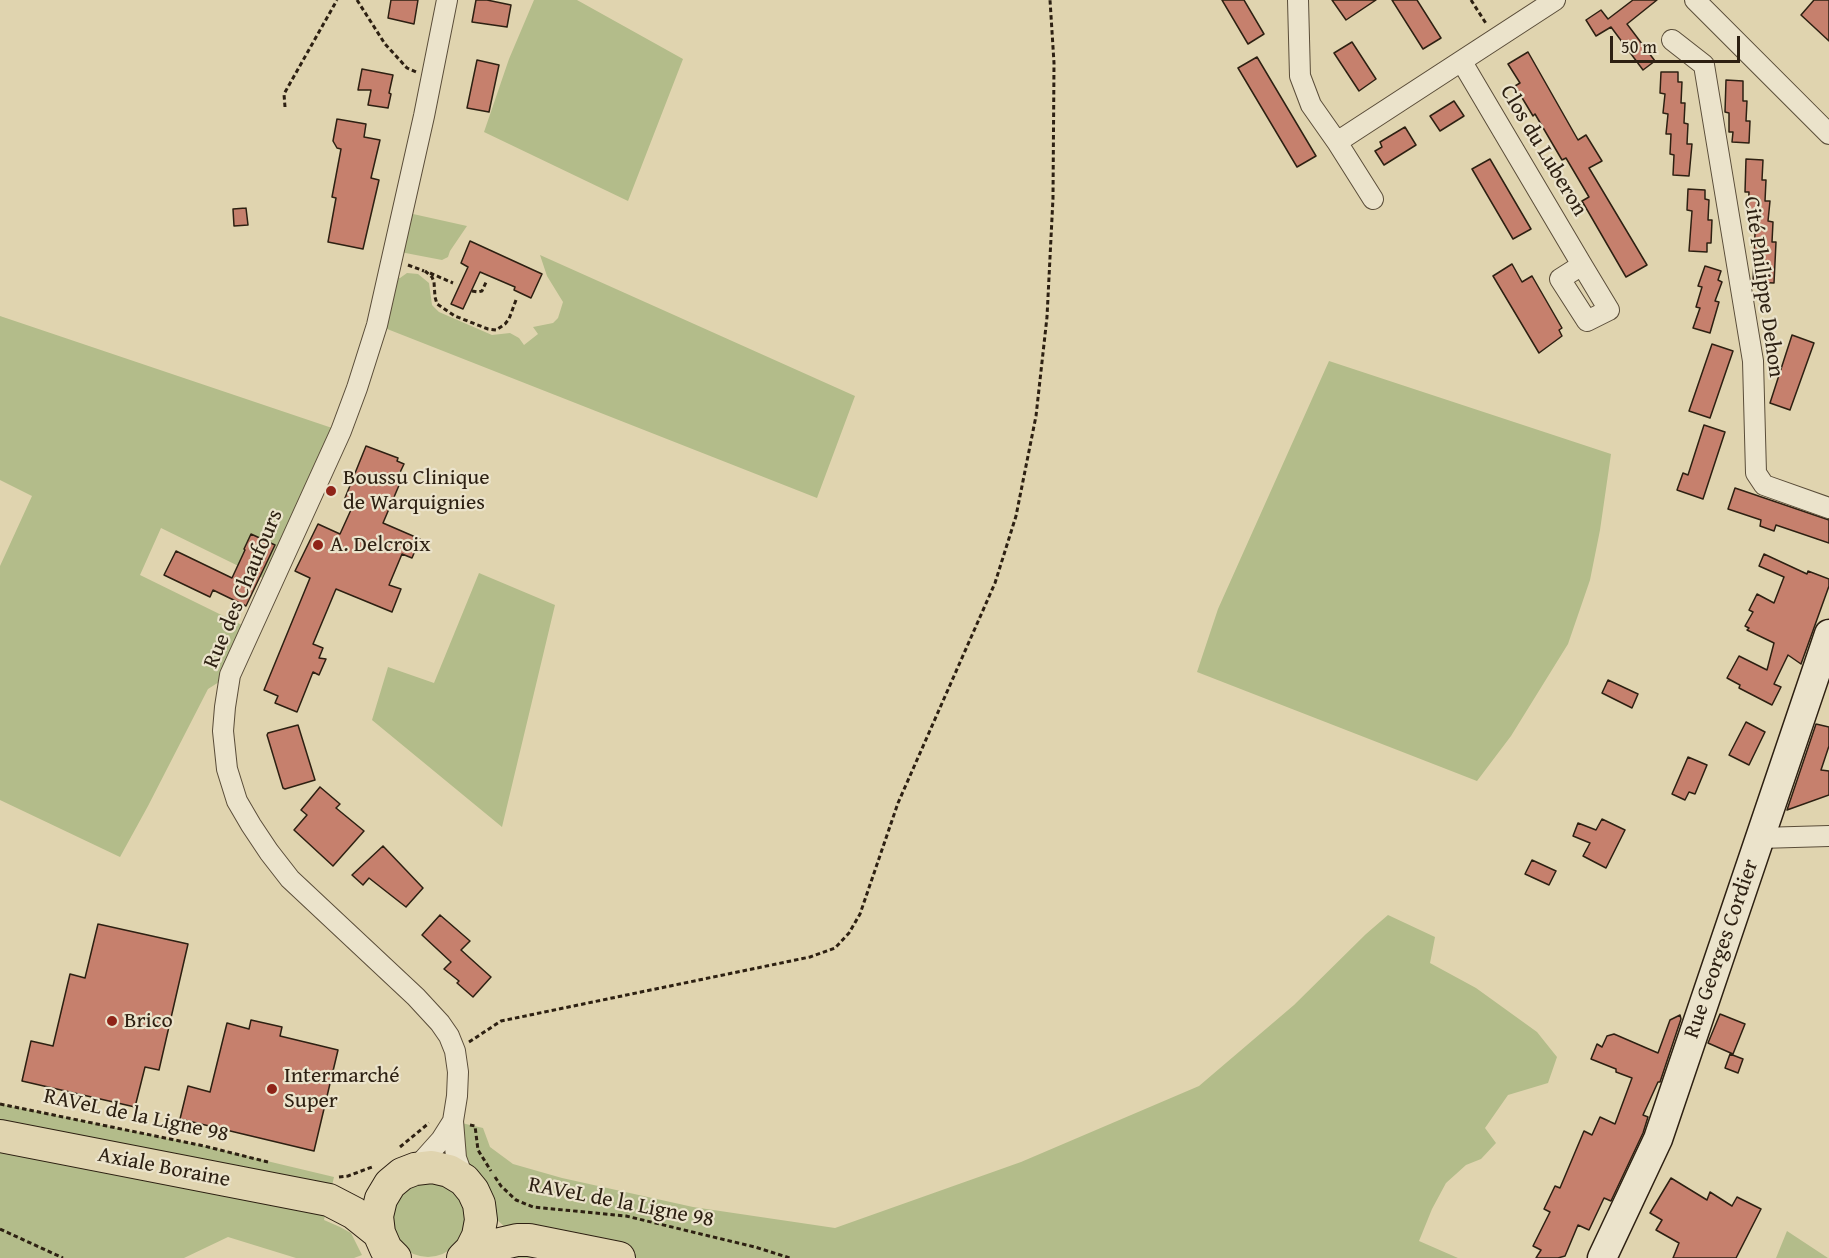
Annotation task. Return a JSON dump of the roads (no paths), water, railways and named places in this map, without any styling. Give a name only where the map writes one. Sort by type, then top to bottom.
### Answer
[{"type":"main road","name":"Axiale Boraine","points":[[0,1136],[328,1200],[354,1214],[387,1250]]},
{"type":"main road","points":[[387,1250],[377,1216],[381,1199],[403,1176],[432,1167],[449,1171],[505,1227],[529,1240]]},
{"type":"main road","name":"Axiale Boraine","points":[[328,1200],[375,1191],[403,1176]]},
{"type":"main road","points":[[464,1258],[478,1236],[481,1220],[471,1192]]},
{"type":"main road","points":[[464,1258],[497,1244],[517,1240],[529,1240],[619,1258]]},
{"type":"street","name":"Rue des Chaufours","points":[[447,0],[393,260],[377,325],[341,431],[230,675],[224,730],[227,769],[237,801],[269,852],[290,879],[424,1005],[449,1035],[455,1051],[458,1072],[453,1121],[456,1158],[471,1192]]},
{"type":"street","points":[[1298,0],[1300,76],[1311,105],[1373,199]]},
{"type":"street","points":[[1337,142],[1555,0]]},
{"type":"street","points":[[1695,0],[1829,134]]},
{"type":"street","name":"Cité Philippe Dehon","points":[[1672,40],[1704,65],[1753,361],[1756,473],[1764,485],[1829,508]]},
{"type":"street","name":"Clos du Luberon","points":[[1462,62],[1582,265]]},
{"type":"street","name":"Rue Georges Cordier","points":[[1602,1258],[1658,1139],[1829,634]]},
{"type":"street","points":[[1760,838],[1829,836]]},
{"type":"street","name":"Rue des Chaufours","points":[[403,1176],[441,1140],[453,1121]]},
{"type":"place","name":"Boussu Clinique de Warquignies","points":[[331,491]]},
{"type":"place","name":"A. Delcroix","points":[[318,545]]},
{"type":"place","name":"Brico","points":[[112,1021]]},
{"type":"place","name":"Intermarché Super","points":[[272,1089]]}]
